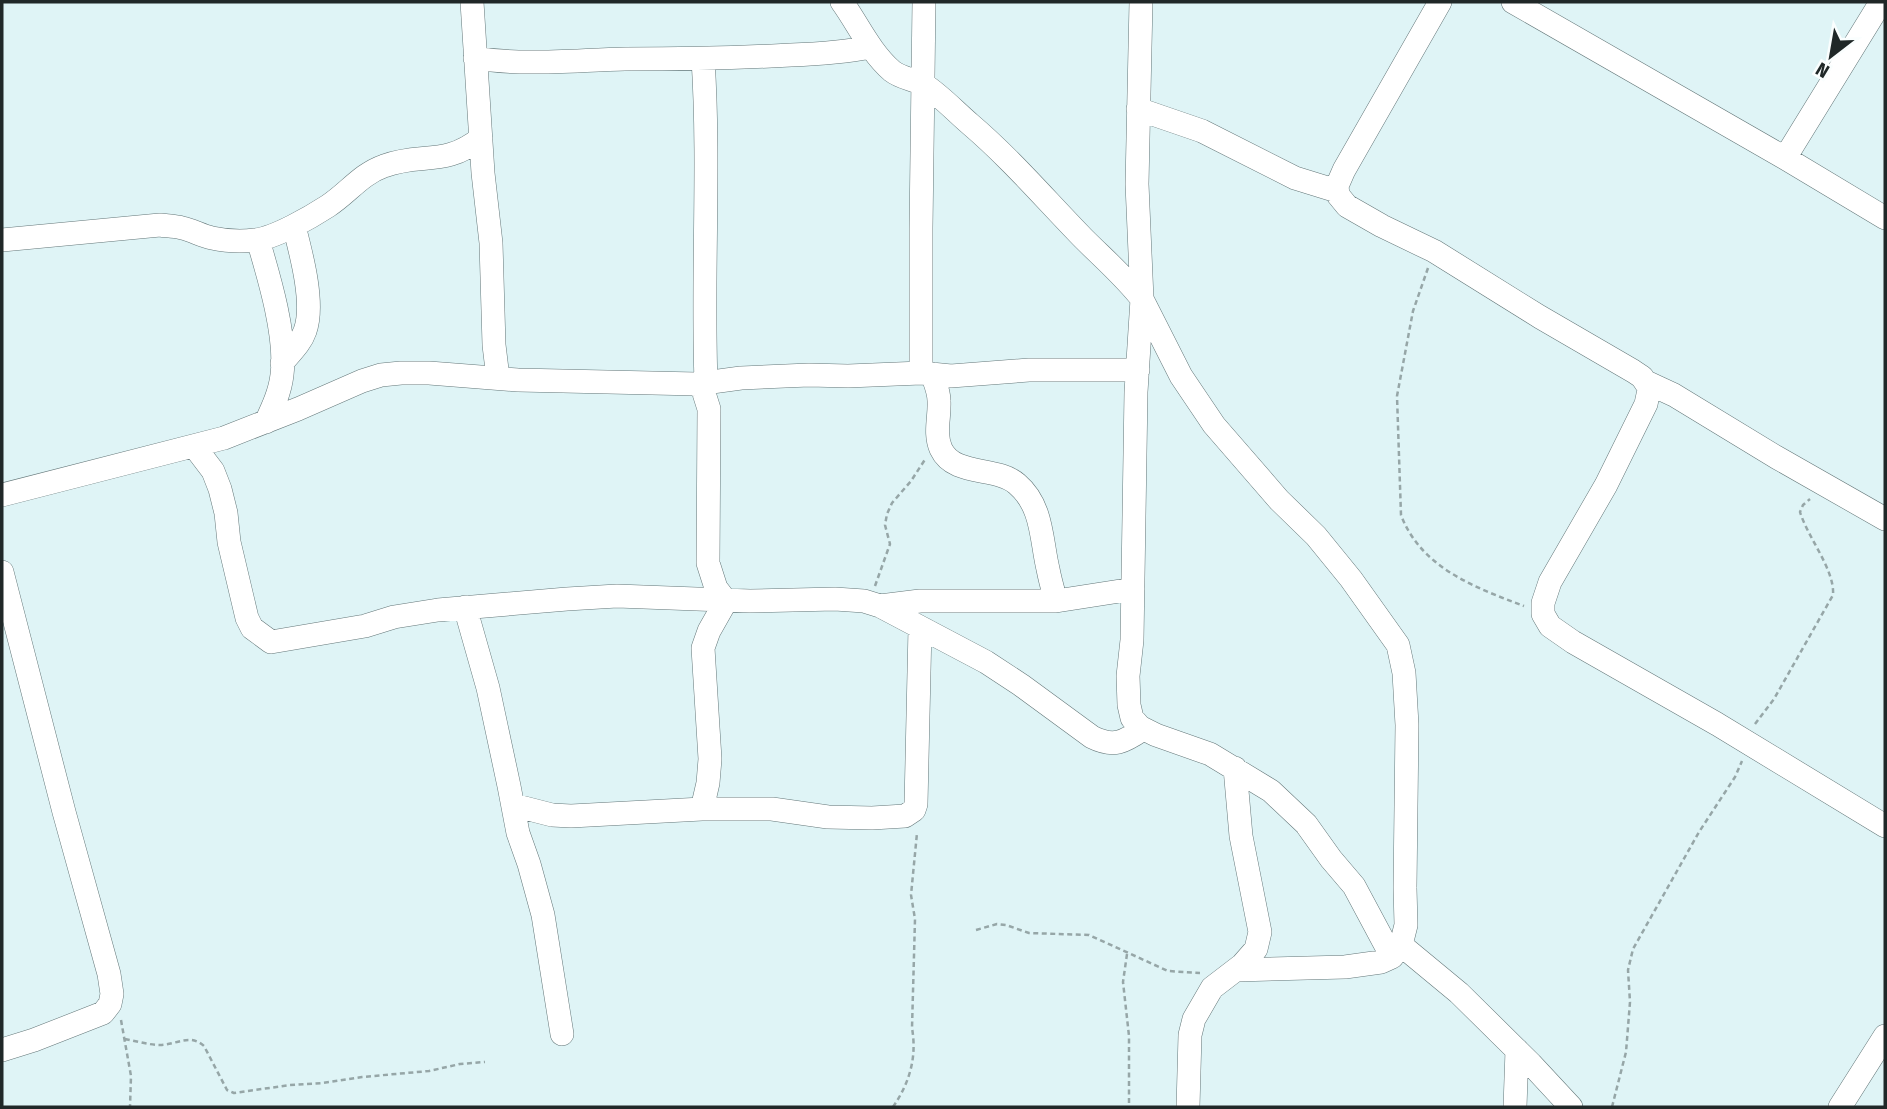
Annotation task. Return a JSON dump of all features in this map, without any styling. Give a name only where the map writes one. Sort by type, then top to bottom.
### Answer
[{"type":"street","points":[[472,2],[483,173],[491,243],[494,345],[498,378]]},
{"type":"street","points":[[842,2],[871,47],[888,67],[898,75],[922,84],[975,128],[1134,288],[1181,376],[1214,425],[1279,500],[1316,536],[1351,579],[1398,645],[1404,673],[1407,724],[1406,925],[1396,951],[1381,962],[1345,967],[1232,973]]},
{"type":"street","points":[[924,2],[922,84],[927,374],[939,398],[938,437],[941,449],[947,457],[960,465],[1006,477],[1017,484],[1028,497],[1037,514],[1056,601]]},
{"type":"street","points":[[1141,2],[1137,184],[1142,299],[1135,403],[1132,640],[1128,677],[1132,718],[1143,729],[1210,754],[1271,790],[1306,824],[1354,886],[1396,951],[1459,993],[1571,1107]]},
{"type":"street","points":[[1440,2],[1343,170],[1337,191],[1340,199],[1347,206],[1382,226],[1434,251],[1633,371],[1646,382],[1885,519]]},
{"type":"street","points":[[1513,2],[1885,218]]},
{"type":"street","points":[[1785,158],[1881,2]]},
{"type":"street","points":[[475,58],[566,62],[806,54],[846,52],[871,47]]},
{"type":"street","points":[[703,58],[706,127],[701,383],[709,409],[708,563],[716,588],[726,600]]},
{"type":"street","points":[[1138,109],[1202,131],[1295,178],[1337,191]]},
{"type":"street","points":[[2,240],[160,225],[183,228],[210,237],[258,240],[294,226],[328,206],[368,173],[388,164],[451,155],[469,148],[481,138]]},
{"type":"street","points":[[282,363],[305,332],[308,320],[305,274],[294,226]]},
{"type":"street","points":[[258,240],[270,281],[282,351],[282,375],[276,400],[266,422]]},
{"type":"street","points":[[2,495],[223,438],[381,375],[429,373],[498,378],[701,383],[809,375],[951,376],[1030,370],[1138,370]]},
{"type":"street","points":[[1646,382],[1648,397],[1639,420],[1606,485],[1550,582],[1543,603],[1544,614],[1550,626],[1885,826]]},
{"type":"street","points":[[194,446],[213,471],[220,489],[247,618],[252,628],[271,642],[365,626],[394,617],[465,607],[617,596],[750,601],[835,598],[875,604],[986,662],[1102,743],[1117,744],[1143,729]]},
{"type":"street","points":[[2,572],[64,812],[99,934],[112,994],[110,1004],[103,1013],[2,1050]]},
{"type":"street","points":[[875,604],[920,601],[1056,601],[1133,589]]},
{"type":"street","points":[[702,809],[710,759],[704,648],[709,631],[726,600]]},
{"type":"street","points":[[465,607],[488,688],[517,833],[543,915],[562,1034]]},
{"type":"street","points":[[513,805],[552,815],[571,816],[702,809],[772,809],[845,819],[905,816],[914,810],[916,804],[920,628]]},
{"type":"street","points":[[1188,1107],[1190,1035],[1194,1019],[1212,988],[1256,949],[1261,932],[1241,836],[1235,768]]},
{"type":"street","points":[[1840,1107],[1885,1036]]},
{"type":"street","points":[[1515,1107],[1517,1050]]},
{"type":"path","points":[[1434,251],[1413,311],[1397,396],[1401,515],[1408,533],[1441,567],[1501,597],[1544,614]]},
{"type":"path","points":[[875,604],[890,544],[885,525],[887,514],[938,437]]},
{"type":"path","points":[[1612,1107],[1626,1052],[1630,1002],[1628,970],[1633,948],[1699,832],[1735,777],[1742,760],[1742,739],[1774,699],[1833,595],[1832,581],[1804,526],[1800,512],[1813,496],[1817,480]]},
{"type":"path","points":[[893,1107],[906,1085],[913,1062],[915,919],[911,895],[917,822],[914,810]]},
{"type":"path","points":[[976,930],[997,924],[1029,933],[1089,935],[1168,971],[1232,973]]},
{"type":"path","points":[[1127,952],[1123,982],[1129,1035],[1129,1107]]},
{"type":"path","points":[[111,998],[122,1022],[125,1039],[131,1076],[130,1107]]},
{"type":"path","points":[[125,1039],[160,1045],[198,1040],[204,1046],[226,1090],[234,1093],[485,1062]]}]
